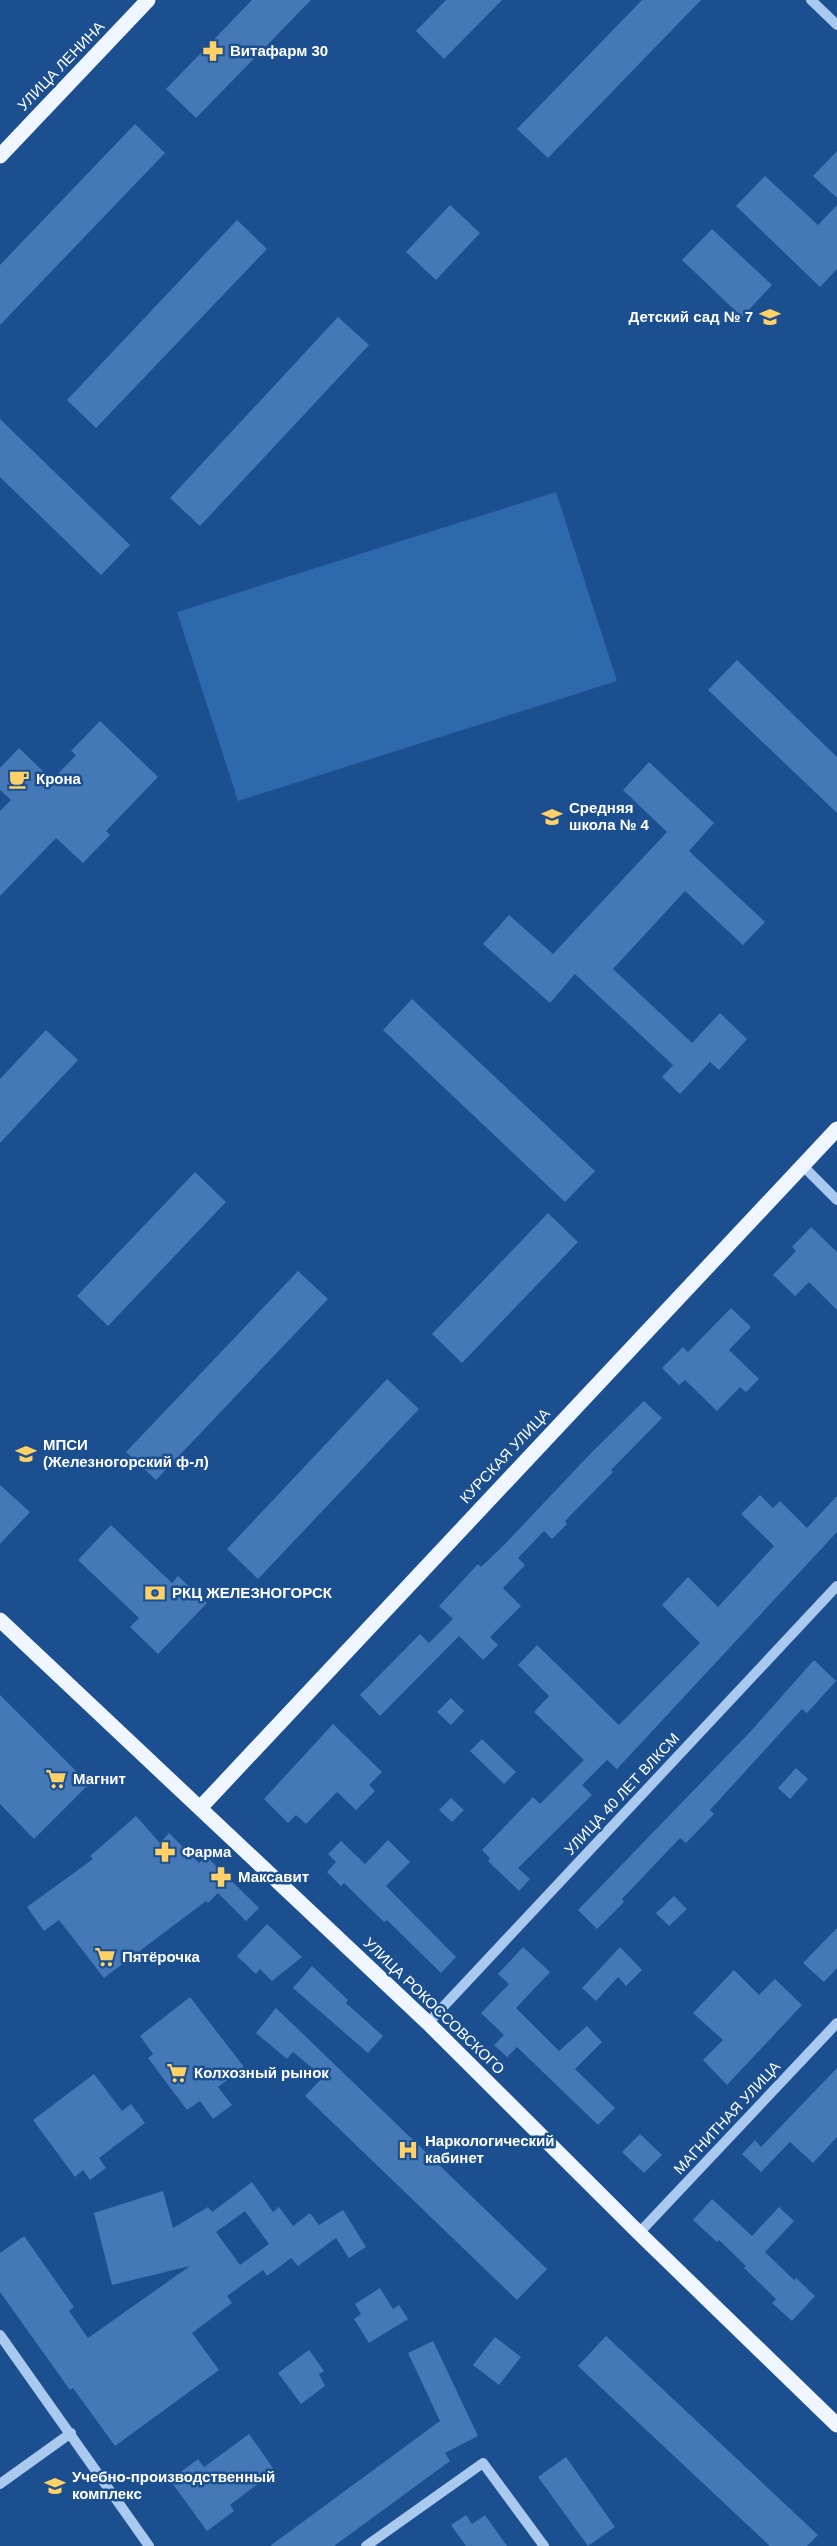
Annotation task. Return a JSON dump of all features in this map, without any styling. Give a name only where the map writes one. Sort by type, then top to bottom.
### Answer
[{"type":"main road","name":"УЛИЦА ЛЕНИНА","points":[[0,156],[148,0]]},
{"type":"main road","name":"КУРСКАЯ УЛИЦА","points":[[200,1808],[837,1129]]},
{"type":"main road","name":"УЛИЦА РОКОССОВСКОГО","points":[[0,1620],[428,2023],[639,2233],[837,2425]]},
{"type":"street","points":[[811,0],[837,25]]},
{"type":"street","points":[[802,1165],[837,1200]]},
{"type":"street","name":"УЛИЦА 40 ЛЕТ ВЛКСМ","points":[[428,2023],[837,1586]]},
{"type":"street","name":"МАГНИТНАЯ УЛИЦА","points":[[639,2233],[837,2023]]},
{"type":"street","points":[[0,2335],[149,2546]]},
{"type":"street","points":[[0,2484],[71,2433]]},
{"type":"street","points":[[366,2546],[483,2463],[544,2546]]},
{"type":"shaded area","points":[[556,492],[617,681],[238,801],[177,612]]},
{"type":"building","points":[[252,0],[311,0],[196,118],[166,89]]},
{"type":"building","points":[[446,0],[502,0],[444,59],[416,31]]},
{"type":"building","points":[[642,0],[701,0],[548,158],[517,129]]},
{"type":"building","points":[[135,124],[165,153],[0,325],[0,265]]},
{"type":"building","points":[[837,151],[837,198],[813,176]]},
{"type":"building","points":[[765,176],[818,225],[837,205],[837,269],[820,287],[736,206]]},
{"type":"building","points":[[450,205],[480,233],[436,280],[406,252]]},
{"type":"building","points":[[237,220],[267,249],[96,428],[67,400]]},
{"type":"building","points":[[712,229],[772,285],[742,317],[682,260]]},
{"type":"building","points":[[338,317],[369,345],[200,526],[170,498]]},
{"type":"building","points":[[0,419],[130,545],[101,575],[0,477]]},
{"type":"building","points":[[737,660],[837,757],[837,813],[708,690]]},
{"type":"building","points":[[100,721],[158,777],[106,831],[110,835],[83,863],[56,838],[0,896],[0,811],[11,800],[0,790],[0,768],[19,748],[52,780],[76,755],[71,751]]},
{"type":"building","points":[[649,762],[714,823],[689,851],[765,922],[743,945],[685,891],[613,969],[692,1043],[720,1013],[747,1039],[719,1070],[710,1062],[680,1094],[662,1077],[673,1065],[575,974],[550,1003],[483,944],[509,915],[553,954],[667,832],[623,790]]},
{"type":"building","points":[[412,999],[595,1171],[565,1202],[383,1030]]},
{"type":"building","points":[[46,1030],[78,1060],[0,1143],[0,1079]]},
{"type":"building","points":[[195,1172],[226,1202],[108,1326],[77,1296]]},
{"type":"building","points":[[548,1213],[578,1242],[462,1363],[432,1334]]},
{"type":"building","points":[[811,1227],[837,1252],[837,1310],[809,1282],[795,1296],[773,1275],[796,1251],[792,1247]]},
{"type":"building","points":[[298,1271],[328,1299],[156,1480],[126,1452]]},
{"type":"building","points":[[731,1308],[751,1327],[729,1350],[759,1379],[746,1392],[740,1387],[717,1411],[685,1380],[679,1385],[662,1368],[683,1347],[688,1352]]},
{"type":"building","points":[[387,1379],[419,1409],[258,1579],[227,1549]]},
{"type":"building","points":[[644,1401],[662,1418],[611,1470],[613,1472],[565,1521],[567,1524],[552,1539],[544,1531],[518,1558],[525,1565],[503,1588],[521,1606],[490,1637],[498,1645],[483,1660],[459,1636],[380,1716],[360,1695],[420,1634],[429,1643],[453,1619],[439,1606],[478,1564],[481,1567],[504,1545]]},
{"type":"building","points":[[0,1485],[30,1512],[0,1544]]},
{"type":"building","points":[[760,1495],[773,1508],[780,1501],[807,1528],[837,1496],[837,1532],[617,1769],[607,1760],[582,1785],[592,1795],[518,1868],[530,1879],[519,1891],[488,1861],[490,1858],[482,1850],[533,1797],[540,1804],[584,1760],[534,1712],[549,1696],[518,1665],[537,1645],[619,1725],[700,1643],[662,1605],[688,1577],[718,1607],[774,1546],[741,1514]]},
{"type":"building","name":"РКЦ ЖЕЛЕЗНОГОРСК","points":[[111,1525],[172,1583],[178,1576],[207,1603],[158,1654],[130,1627],[139,1618],[78,1560]]},
{"type":"building","points":[[814,1660],[836,1681],[807,1713],[802,1709],[710,1810],[714,1814],[686,1843],[680,1838],[597,1929],[578,1910],[751,1731]]},
{"type":"building","points":[[0,1695],[89,1784],[34,1839],[0,1804]]},
{"type":"building","points":[[451,1698],[464,1711],[451,1725],[437,1712]]},
{"type":"building","points":[[333,1724],[382,1772],[369,1785],[375,1791],[356,1810],[337,1792],[306,1824],[296,1815],[288,1823],[264,1799]]},
{"type":"building","points":[[482,1739],[516,1772],[504,1784],[470,1751]]},
{"type":"building","points":[[796,1768],[808,1779],[790,1799],[778,1788]]},
{"type":"building","points":[[451,1798],[464,1810],[452,1822],[439,1810]]},
{"type":"building","points":[[136,1816],[160,1843],[169,1833],[199,1863],[206,1856],[259,1908],[246,1921],[218,1893],[208,1903],[206,1901],[104,1978],[59,1920],[44,1931],[27,1907],[93,1859],[90,1856]]},
{"type":"building","points":[[388,1840],[410,1862],[386,1886],[456,1957],[441,1973],[387,1920],[384,1922],[344,1883],[341,1886],[327,1872],[336,1862],[328,1854],[341,1841],[365,1864]]},
{"type":"building","points":[[674,1896],[687,1909],[669,1926],[656,1913]]},
{"type":"building","points":[[267,1924],[302,1957],[272,1981],[260,1969],[256,1974],[237,1956]]},
{"type":"building","points":[[837,1928],[837,1968],[824,1982],[803,1963]]},
{"type":"building","points":[[523,1947],[550,1972],[516,2008],[559,2051],[587,2026],[602,2042],[575,2069],[615,2108],[598,2125],[517,2047],[507,2057],[494,2045],[504,2035],[481,2013],[509,1984],[498,1974]]},
{"type":"building","points":[[620,1947],[642,1970],[626,1986],[618,1977],[596,2001],[582,1988]]},
{"type":"building","points":[[312,1966],[348,2000],[346,2003],[383,2036],[368,2053],[293,1988]]},
{"type":"building","points":[[734,1970],[759,1995],[775,1979],[802,2005],[727,2085],[703,2060],[723,2040],[693,2013]]},
{"type":"building","points":[[190,1997],[244,2067],[218,2087],[232,2105],[213,2119],[200,2101],[187,2110],[148,2058],[153,2054],[140,2036]]},
{"type":"building","points":[[276,2008],[547,2269],[517,2300],[305,2096],[323,2077],[293,2052],[287,2059],[256,2033]]},
{"type":"building","points":[[837,2068],[837,2137],[813,2163],[790,2142],[761,2172],[742,2154],[755,2140],[761,2147]]},
{"type":"building","points":[[94,2074],[122,2111],[131,2104],[145,2123],[99,2158],[106,2168],[90,2180],[83,2170],[75,2177],[33,2120]]},
{"type":"building","points":[[640,2134],[662,2155],[644,2173],[622,2152]]},
{"type":"building","points":[[252,2182],[273,2212],[279,2207],[293,2226],[310,2213],[319,2225],[343,2210],[366,2247],[349,2258],[336,2238],[298,2266],[291,2258],[267,2276],[263,2270],[227,2296],[232,2303],[192,2333],[219,2370],[115,2446],[73,2388],[70,2390],[0,2292],[0,2253],[24,2236],[74,2307],[69,2311],[88,2338],[190,2266],[112,2285],[94,2213],[163,2191],[173,2228],[208,2207],[212,2212]],"holes":[[[245,2211],[269,2244],[240,2265],[216,2232]]]},
{"type":"building","points":[[712,2199],[752,2236],[779,2207],[794,2221],[765,2252],[794,2280],[796,2278],[815,2296],[792,2321],[772,2303],[776,2299],[744,2268],[746,2266],[719,2240],[717,2242],[693,2220]]},
{"type":"building","points":[[380,2288],[393,2309],[399,2305],[408,2319],[369,2343],[354,2319],[361,2314],[355,2304]]},
{"type":"building","points":[[606,2336],[818,2535],[807,2546],[770,2546],[578,2366]]},
{"type":"building","points":[[495,2337],[521,2357],[499,2385],[473,2365]]},
{"type":"building","points":[[433,2341],[478,2436],[445,2453],[450,2461],[334,2546],[270,2546],[440,2421],[408,2353]]},
{"type":"building","points":[[309,2350],[324,2371],[319,2374],[325,2386],[301,2404],[278,2373]]},
{"type":"building","points":[[249,2434],[275,2471],[230,2505],[234,2511],[207,2531],[170,2480],[198,2459],[204,2467]]},
{"type":"building","points":[[566,2457],[615,2527],[588,2546],[538,2477]]},
{"type":"building","points":[[466,2515],[472,2524],[485,2515],[507,2546],[466,2546],[451,2525]]},
{"type":"place","name":"Витафарм 30","points":[[213,51]]},
{"type":"place","name":"Детский сад № 7","points":[[770,317]]},
{"type":"place","name":"Крона","points":[[19,779]]},
{"type":"place","name":"Средняя школа № 4","points":[[552,817]]},
{"type":"place","name":"МПСИ (Железногорский ф-л)","points":[[26,1454]]},
{"type":"place","name":"РКЦ ЖЕЛЕЗНОГОРСК","points":[[155,1593]]},
{"type":"place","name":"Магнит","points":[[56,1779]]},
{"type":"place","name":"Фарма","points":[[165,1852]]},
{"type":"place","name":"Максавит","points":[[221,1877]]},
{"type":"place","name":"Пятёрочка","points":[[105,1957]]},
{"type":"place","name":"Колхозный рынок","points":[[177,2073]]},
{"type":"place","name":"Наркологический кабинет","points":[[408,2150]]},
{"type":"place","name":"Учебно-производственный комплекс","points":[[55,2486]]}]
